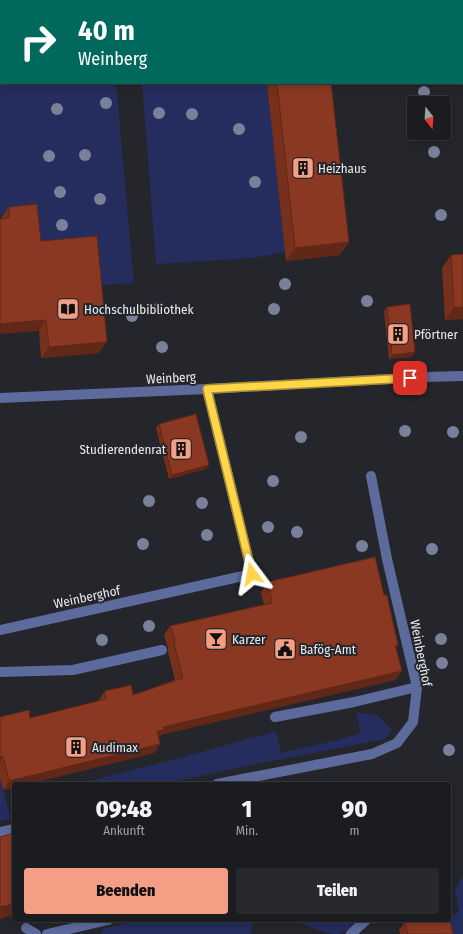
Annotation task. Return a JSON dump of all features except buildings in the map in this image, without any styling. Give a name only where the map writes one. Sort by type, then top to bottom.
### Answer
[{"type":"street","name":"Weinberg","points":[[0,398],[463,376]]},
{"type":"street","name":"Weinberghof","points":[[0,630],[252,574],[207,389]]},
{"type":"street","name":"Weinberghof","points":[[228,782],[372,754],[397,743],[413,722],[417,687],[387,559],[371,476]]},
{"type":"street","points":[[0,672],[73,670],[162,650]]},
{"type":"street","points":[[275,717],[354,702],[417,687]]},
{"type":"street","points":[[0,832],[12,829]]},
{"type":"street","points":[[47,934],[99,922]]},
{"type":"street","points":[[351,934],[364,922]]},
{"type":"street","points":[[26,928],[36,934]]},
{"type":"shaded area","points":[[0,84],[116,84],[134,283],[99,285],[36,249],[31,213],[0,215]]},
{"type":"shaded area","points":[[142,84],[267,84],[286,252],[252,258],[156,264]]},
{"type":"shaded area","points":[[356,713],[377,715],[392,730],[385,739],[236,768],[174,782],[86,782],[276,731],[281,753],[338,740],[361,733]]},
{"type":"shaded area","points":[[0,778],[11,819],[0,821]]},
{"type":"shaded area","points":[[463,877],[463,934],[445,934],[448,922],[451,922],[451,916],[459,912],[455,889]]},
{"type":"shaded area","points":[[132,922],[252,923],[251,934],[102,934],[102,929]]},
{"type":"shaded area","points":[[300,922],[355,922],[339,934],[322,931]]},
{"type":"place","name":"Heizhaus","points":[[303,168]]},
{"type":"place","name":"Hochschulbibliothek","points":[[68,309]]},
{"type":"place","name":"Pförtner","points":[[398,334]]},
{"type":"place","name":"Studierendenrat","points":[[181,449]]},
{"type":"place","name":"Karzer","points":[[216,639]]},
{"type":"place","name":"Bafög-Amt","points":[[285,649]]},
{"type":"place","name":"Audimax","points":[[76,747]]},
{"type":"route","points":[[252,574],[207,389],[410,378]]}]
